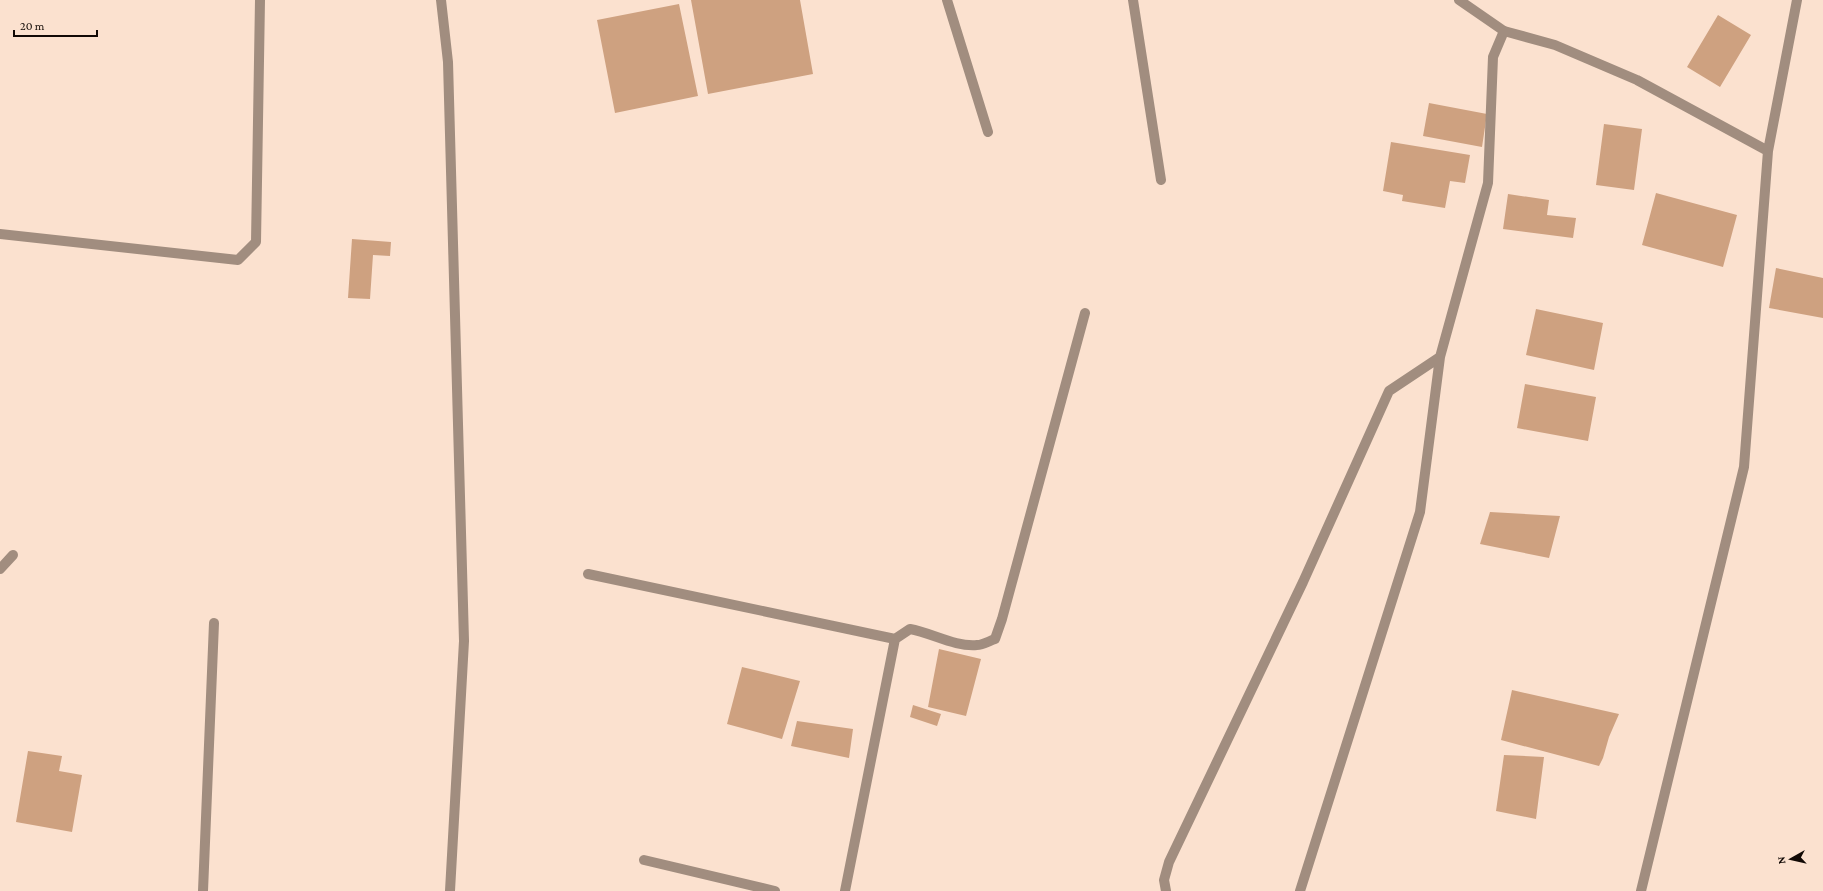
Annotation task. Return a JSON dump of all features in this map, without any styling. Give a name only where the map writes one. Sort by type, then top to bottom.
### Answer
[{"type":"street","points":[[0,234],[238,260],[256,242],[260,0]]},
{"type":"street","points":[[441,0],[448,62],[464,640],[450,891]]},
{"type":"street","points":[[947,0],[988,132]]},
{"type":"street","points":[[1132,0],[1161,180]]},
{"type":"street","points":[[1459,0],[1504,31],[1556,45],[1637,80],[1768,151]]},
{"type":"street","points":[[1641,891],[1744,467],[1768,151],[1797,0]]},
{"type":"street","points":[[1300,891],[1420,512],[1440,357],[1488,183],[1493,57],[1504,31]]},
{"type":"street","points":[[845,891],[895,639],[910,629],[959,643],[978,645],[995,639],[1002,619],[1085,313]]},
{"type":"street","points":[[1166,891],[1164,880],[1169,862],[1303,582],[1389,391],[1440,357]]},
{"type":"street","points":[[0,569],[13,555]]},
{"type":"street","points":[[588,574],[895,639]]},
{"type":"street","points":[[203,891],[214,623]]},
{"type":"street","points":[[644,860],[775,891]]},
{"type":"building","points":[[691,0],[800,0],[813,74],[708,94]]},
{"type":"building","points":[[679,4],[698,96],[615,113],[597,20]]},
{"type":"building","points":[[1718,15],[1751,35],[1720,87],[1687,67]]},
{"type":"building","points":[[1429,103],[1487,114],[1482,147],[1423,136]]},
{"type":"building","points":[[1604,124],[1642,129],[1634,190],[1596,185]]},
{"type":"building","points":[[1391,142],[1470,155],[1465,183],[1450,181],[1445,208],[1402,201],[1403,195],[1383,191]]},
{"type":"building","points":[[1656,193],[1737,215],[1723,267],[1642,245]]},
{"type":"building","points":[[1508,194],[1549,200],[1547,215],[1576,218],[1573,238],[1503,229]]},
{"type":"building","points":[[352,239],[391,242],[390,256],[373,255],[370,299],[348,298]]},
{"type":"building","points":[[1776,268],[1823,278],[1823,318],[1769,308]]},
{"type":"building","points":[[1536,309],[1603,323],[1594,370],[1526,355]]},
{"type":"building","points":[[1525,384],[1596,397],[1588,441],[1517,428]]},
{"type":"building","points":[[1490,512],[1560,516],[1549,558],[1480,544]]},
{"type":"building","points":[[939,649],[981,659],[966,716],[928,707]]},
{"type":"building","points":[[742,667],[800,681],[782,739],[727,724]]},
{"type":"building","points":[[1512,690],[1619,714],[1599,766],[1501,740]]},
{"type":"building","points":[[913,705],[941,714],[937,726],[910,717]]},
{"type":"building","points":[[797,721],[853,729],[849,758],[791,746]]},
{"type":"building","points":[[28,751],[62,756],[59,771],[82,775],[72,832],[16,822]]},
{"type":"building","points":[[1504,755],[1544,757],[1536,819],[1496,811]]}]
